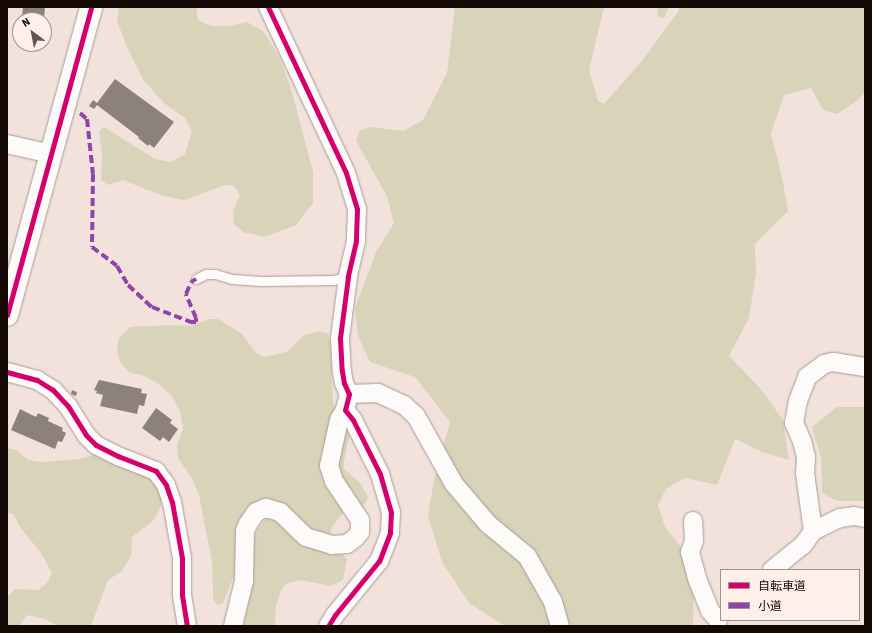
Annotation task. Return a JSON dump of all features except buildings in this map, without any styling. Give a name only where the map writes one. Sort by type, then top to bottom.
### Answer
[{"type":"street","points":[[7,315],[91,7]]},
{"type":"street","points":[[268,7],[353,191],[357,209],[356,241],[348,277],[340,351],[347,402],[353,420],[380,474],[391,512],[390,534],[379,561],[335,615],[328,626]]},
{"type":"street","points":[[7,144],[50,154]]},
{"type":"street","points":[[813,531],[805,473],[806,458],[802,441],[794,423],[798,401],[807,377],[824,364],[834,362],[865,367]]},
{"type":"street","points":[[7,372],[37,380],[53,390],[68,406],[86,434],[96,445],[118,456],[156,471],[166,485],[172,502],[182,558],[182,595],[188,626]]},
{"type":"street","points":[[233,626],[244,581],[245,532],[248,524],[256,512],[266,508],[280,512],[306,537],[332,545],[347,544],[360,532],[360,520],[334,481],[329,466],[339,420],[347,402],[378,393],[404,405],[416,416],[454,484],[488,524],[528,556],[553,602],[560,626]]},
{"type":"street","points":[[773,569],[803,545],[813,531],[840,518],[854,516],[865,518]]},
{"type":"street","points":[[693,521],[694,541],[690,552],[698,581],[710,611],[719,620]]},
{"type":"lane","points":[[196,279],[206,274],[215,274],[232,279],[261,281],[333,280],[348,277]]},
{"type":"shaded area","points":[[119,7],[196,7],[198,20],[211,26],[229,26],[247,22],[263,31],[280,58],[292,92],[313,172],[313,203],[296,225],[264,237],[243,232],[234,224],[233,211],[240,195],[234,186],[225,185],[184,200],[160,195],[123,180],[108,185],[101,180],[102,154],[99,131],[104,127],[155,159],[170,162],[185,154],[192,131],[185,118],[164,103],[144,81],[127,47],[117,21]]},
{"type":"shaded area","points":[[455,7],[604,7],[589,70],[598,101],[604,104],[641,62],[678,12],[680,7],[865,7],[865,92],[858,100],[837,114],[823,110],[811,88],[784,95],[771,133],[782,177],[788,211],[755,244],[756,273],[749,318],[729,356],[760,388],[783,420],[789,460],[765,453],[735,439],[717,485],[685,478],[666,489],[658,505],[665,527],[685,552],[694,583],[693,626],[505,626],[469,603],[442,562],[428,516],[434,479],[450,422],[415,377],[370,362],[358,336],[355,308],[376,252],[394,223],[387,196],[356,141],[360,130],[371,127],[403,131],[423,120],[447,73]]},
{"type":"shaded area","points":[[658,7],[669,7],[664,18],[657,16]]},
{"type":"shaded area","points":[[210,319],[218,319],[242,334],[257,354],[264,357],[287,352],[303,336],[320,331],[328,334],[330,341],[333,402],[338,416],[347,426],[349,437],[344,461],[344,469],[360,483],[368,497],[365,504],[346,509],[332,527],[329,540],[347,559],[343,580],[331,586],[301,580],[287,583],[281,591],[276,606],[275,626],[243,626],[252,543],[258,529],[270,513],[267,502],[239,551],[235,573],[223,603],[217,605],[213,598],[212,562],[199,495],[191,477],[178,458],[177,445],[183,429],[180,411],[172,396],[159,384],[142,375],[130,373],[121,363],[117,353],[118,340],[130,327],[174,325],[189,326]]},
{"type":"shaded area","points":[[837,407],[865,407],[865,501],[837,501],[822,493],[821,458],[812,427]]},
{"type":"shaded area","points":[[7,448],[16,450],[28,460],[41,462],[81,459],[94,454],[104,456],[156,476],[162,489],[161,506],[154,520],[132,537],[131,556],[122,571],[108,580],[91,626],[58,626],[44,619],[27,615],[19,626],[7,626],[7,597],[15,589],[38,590],[47,583],[52,573],[41,553],[20,527],[14,515],[7,512]]},
{"type":"marked path","points":[[80,113],[87,119],[93,174],[92,247],[117,266],[128,285],[152,307],[191,322],[196,322],[196,318],[186,294],[191,282],[196,279]]},
{"type":"cycle path","points":[[7,315],[91,7]]},
{"type":"cycle path","points":[[268,7],[346,173],[357,209],[356,241],[348,277],[340,338],[342,371],[344,383],[349,394],[345,410],[353,420],[380,474],[391,512],[390,533],[379,561],[335,615],[328,626]]},
{"type":"cycle path","points":[[7,372],[37,380],[53,390],[68,406],[86,435],[96,445],[118,456],[156,471],[166,485],[172,502],[182,558],[182,595],[187,626]]}]
